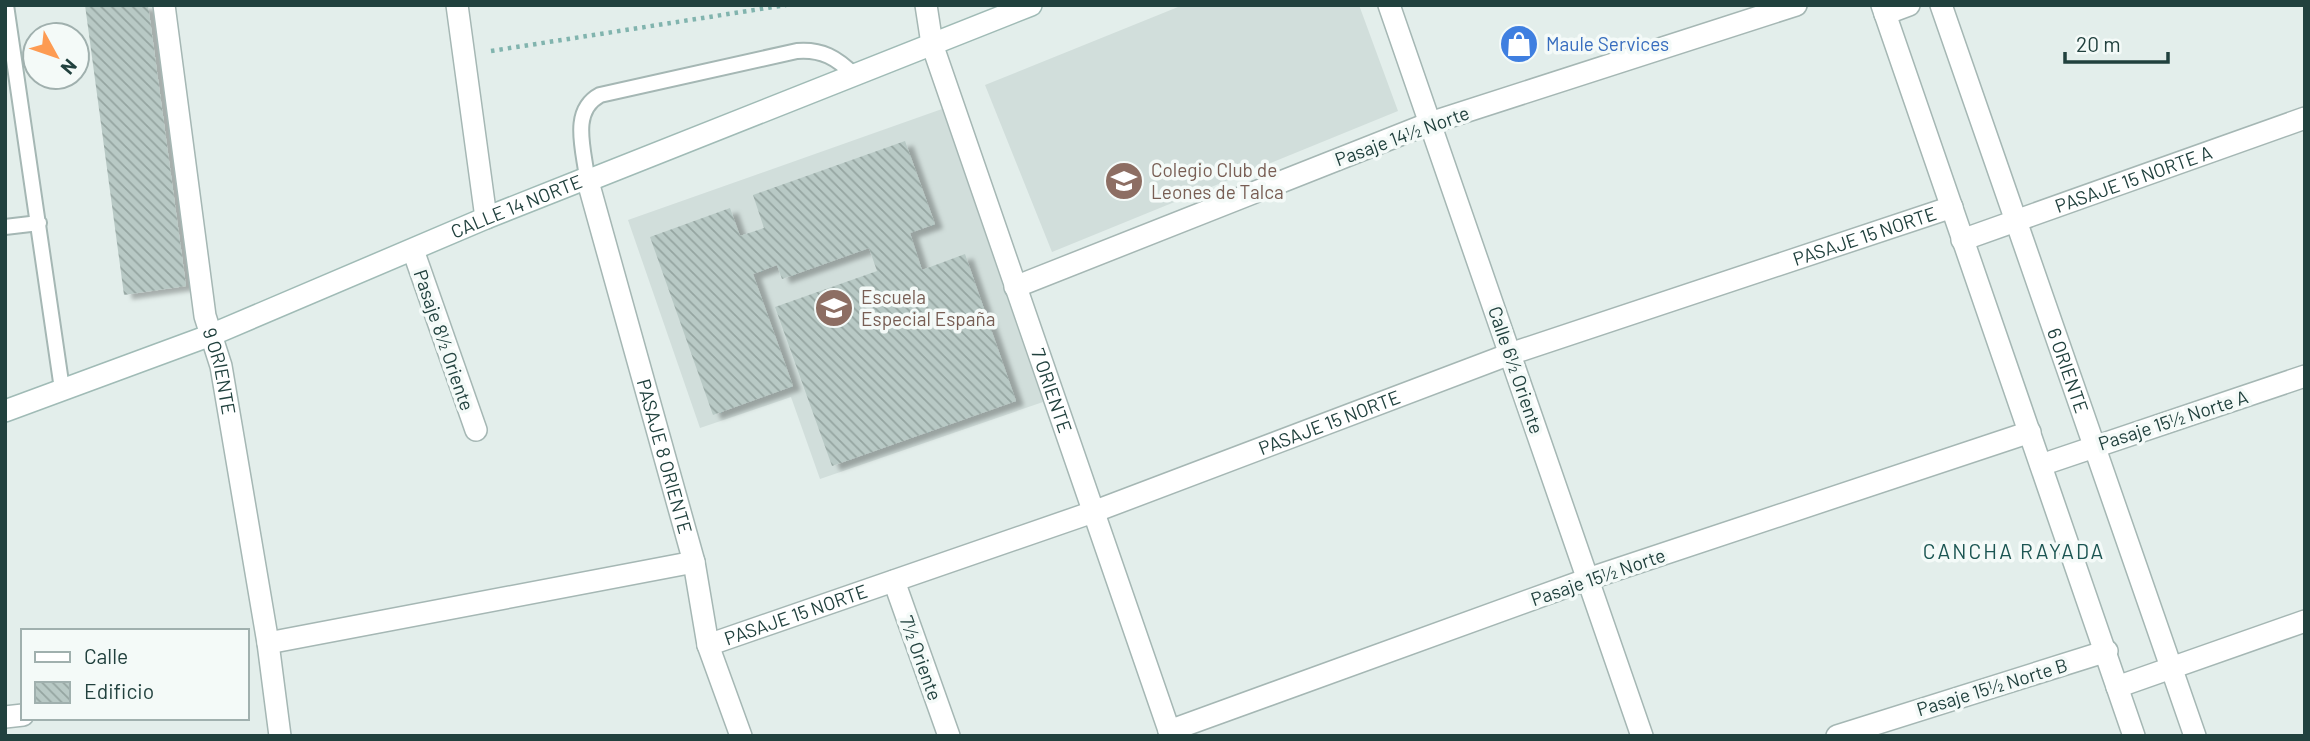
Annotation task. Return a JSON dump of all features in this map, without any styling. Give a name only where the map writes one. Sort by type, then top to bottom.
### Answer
[{"type":"street","name":"9 ORIENTE","points":[[163,5],[205,316],[221,366],[268,643],[280,736]]},
{"type":"street","points":[[457,5],[486,218]]},
{"type":"street","name":"7 ORIENTE","points":[[926,5],[932,44],[1170,733]]},
{"type":"street","name":"CALLE 14 NORTE","points":[[5,411],[211,335],[486,218],[587,178],[592,179],[1031,5]]},
{"type":"street","name":"Calle 6½ Oriente","points":[[1389,5],[1643,736]]},
{"type":"street","name":"Pasaje 14½ Norte","points":[[1015,287],[1430,123],[1796,5]]},
{"type":"street","points":[[1909,5],[1883,10],[2107,651],[2134,736]]},
{"type":"street","name":"6 ORIENTE","points":[[1941,5],[2195,736]]},
{"type":"street","name":"PASAJE 15 NORTE A","points":[[1962,240],[2305,118]]},
{"type":"street","name":"PASAJE 8 ORIENTE","points":[[587,178],[694,562],[708,645],[741,736]]},
{"type":"street","name":"PASAJE 15 NORTE","points":[[708,645],[1093,512],[1510,354],[1951,207]]},
{"type":"street","name":"Pasaje 8½ Oriente","points":[[413,250],[475,430]]},
{"type":"street","name":"Pasaje 15½ Norte A","points":[[2041,465],[2305,376]]},
{"type":"street","name":"Pasaje 15½ Norte","points":[[1170,733],[1588,579],[2030,432]]},
{"type":"street","points":[[268,643],[694,562]]},
{"type":"street","name":"7½ Oriente","points":[[894,581],[949,736]]},
{"type":"street","points":[[2117,687],[2305,621]]},
{"type":"street","name":"Pasaje 15½ Norte B","points":[[1837,736],[2107,651]]},
{"type":"lane","points":[[6,5],[62,389]]},
{"type":"lane","points":[[587,178],[582,117],[586,106],[600,95],[797,51],[823,52],[835,57],[854,75]]},
{"type":"lane","points":[[5,227],[39,223]]},
{"type":"path","points":[[463,55],[786,5]]},
{"type":"shaded area","name":"Colegio Club de Leones de Talca","points":[[1183,5],[1359,5],[1398,111],[1052,252],[985,85]]},
{"type":"shaded area","name":"Escuela Especial España","points":[[942,109],[1043,402],[820,479],[791,397],[700,428],[628,220]]},
{"type":"building","points":[[85,5],[148,5],[186,286],[124,295],[91,50],[91,21],[87,21]]},
{"type":"building","name":"Escuela Especial España","points":[[905,141],[935,224],[910,233],[922,270],[965,254],[1016,401],[832,466],[775,307],[877,271],[869,248],[782,279],[777,265],[753,274],[793,386],[713,415],[650,237],[730,208],[740,236],[764,228],[753,195]]},
{"type":"place","name":"Maule Services","points":[[1519,44]]},
{"type":"place","name":"Colegio Club de Leones de Talca","points":[[1124,181]]},
{"type":"place","name":"Escuela Especial España","points":[[834,308]]},
{"type":"district","name":"CANCHA RAYADA","points":[[2014,552]]}]
